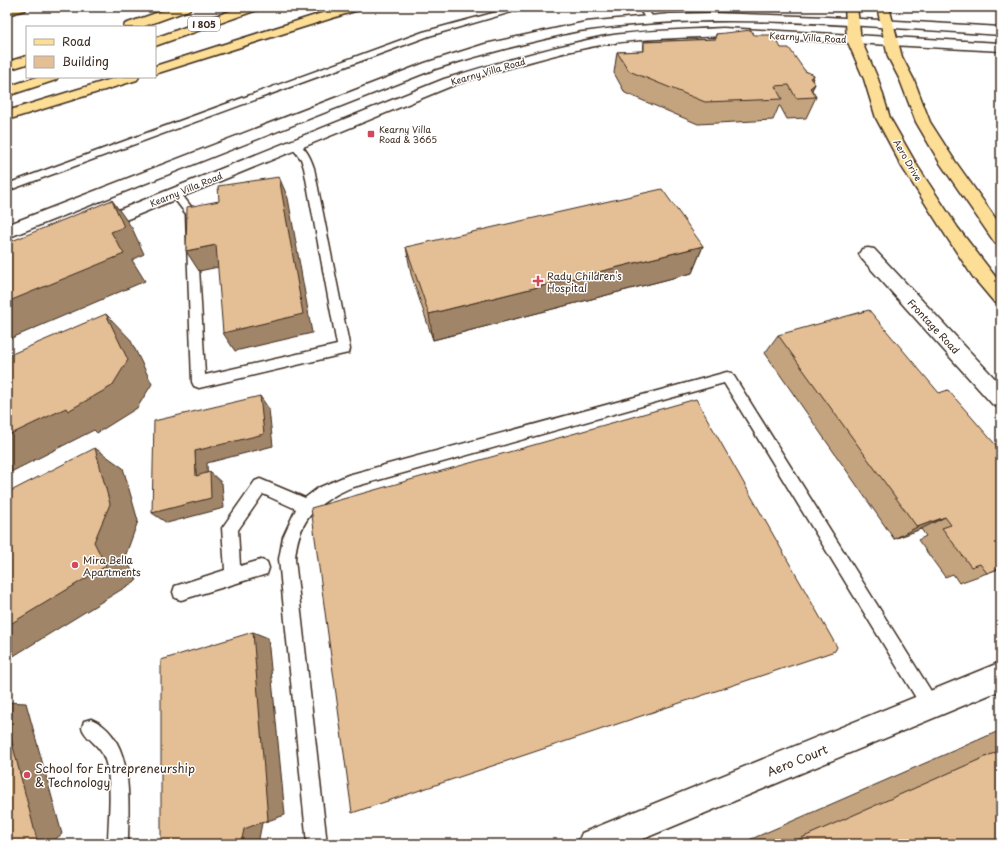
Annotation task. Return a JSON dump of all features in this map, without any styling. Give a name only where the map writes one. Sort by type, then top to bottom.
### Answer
[{"type":"main road","points":[[7,11],[21,7]]},
{"type":"main road","name":"I 805","points":[[133,26],[186,7]]},
{"type":"main road","name":"I 805","points":[[156,42],[253,7]]},
{"type":"main road","points":[[156,70],[354,7]]},
{"type":"main road","name":"Aero Drive","points":[[851,7],[851,22],[854,40],[871,79],[883,118],[910,167],[952,232],[980,272],[1001,297]]},
{"type":"main road","points":[[883,7],[890,41],[923,122],[948,162],[1001,239]]},
{"type":"main road","name":"Kearny Villa Road","points":[[7,232],[430,66],[490,47],[646,13],[851,22],[1001,31]]},
{"type":"main road","name":"Kearny Villa Road","points":[[80,232],[449,82],[506,64],[602,41],[660,35],[723,32],[1001,48]]},
{"type":"main road","points":[[7,66],[26,60]]},
{"type":"main road","points":[[7,92],[48,78]]},
{"type":"main road","points":[[7,116],[129,78]]},
{"type":"main road","name":"Frontage Road","points":[[868,254],[1001,399]]},
{"type":"main road","name":"Aero Court","points":[[594,844],[1001,676]]},
{"type":"lane","points":[[7,188],[426,34],[525,7]]},
{"type":"lane","points":[[175,193],[191,213],[199,382],[344,349],[309,168],[306,158],[295,145]]},
{"type":"lane","points":[[317,844],[287,559],[289,539],[301,513],[306,506],[324,493],[348,482],[727,377],[930,705]]},
{"type":"lane","points":[[233,576],[230,528],[260,486],[306,506]]},
{"type":"lane","points":[[181,592],[261,568]]},
{"type":"lane","points":[[91,728],[110,748],[118,774],[118,844]]},
{"type":"building","points":[[751,30],[754,35],[774,35],[781,48],[789,48],[805,71],[814,75],[810,78],[815,84],[810,88],[816,97],[796,98],[789,85],[775,86],[782,99],[705,102],[629,71],[617,52],[644,51],[644,42],[716,39],[716,34]]},
{"type":"building","points":[[279,177],[303,314],[223,333],[216,245],[186,251],[187,207],[219,201],[218,186]]},
{"type":"building","points":[[662,189],[703,246],[429,314],[406,247]]},
{"type":"building","points":[[112,200],[124,227],[111,232],[124,254],[7,302],[7,243]]},
{"type":"building","points":[[869,310],[939,393],[948,390],[1001,451],[1001,568],[987,573],[980,564],[971,567],[942,528],[951,525],[945,517],[917,527],[778,335]]},
{"type":"building","points":[[106,314],[128,360],[112,386],[68,411],[66,408],[7,436],[7,356]]},
{"type":"building","points":[[260,396],[264,434],[195,451],[196,476],[210,472],[211,498],[152,513],[154,421]]},
{"type":"building","points":[[696,399],[837,647],[835,651],[352,813],[311,508]]},
{"type":"building","points":[[95,448],[110,504],[94,542],[106,566],[7,626],[7,493]]},
{"type":"building","points":[[253,632],[268,820],[244,829],[241,844],[161,844],[161,660]]},
{"type":"building","points":[[7,723],[37,840],[31,844],[7,844]]},
{"type":"building","points":[[1001,750],[1001,844],[788,844]]},
{"type":"place","name":"Kearny Villa Road & 3665","points":[[371,134]]},
{"type":"place","name":"Rady Children's Hospital","points":[[538,281]]},
{"type":"place","name":"Mira Bella Apartments","points":[[75,565]]},
{"type":"place","name":"School for Entrepreneurship & Technology","points":[[27,775]]}]
